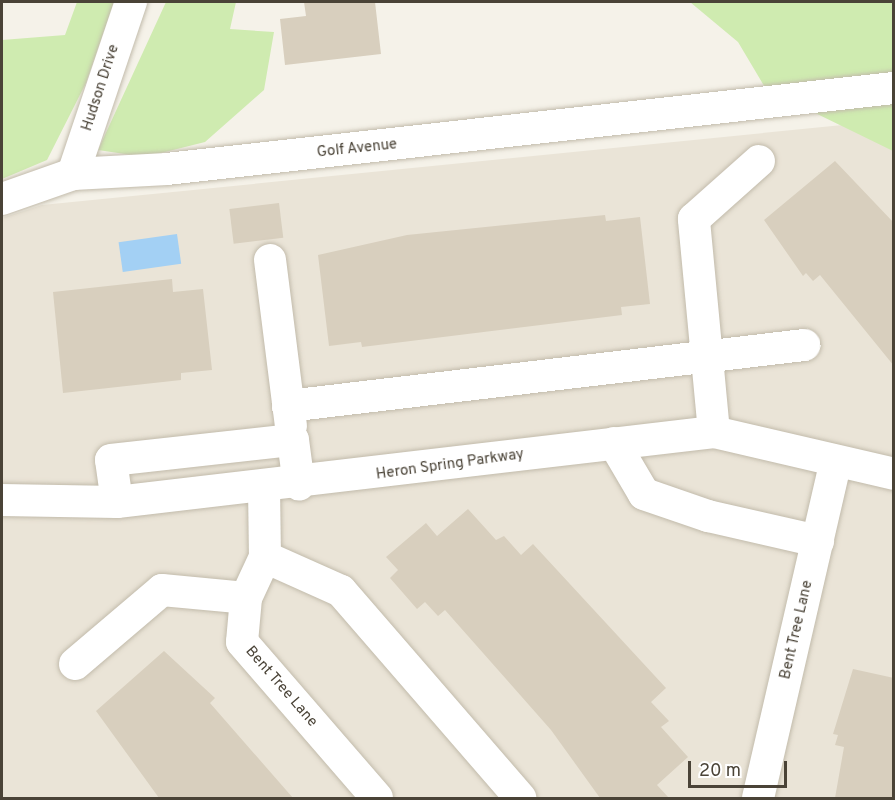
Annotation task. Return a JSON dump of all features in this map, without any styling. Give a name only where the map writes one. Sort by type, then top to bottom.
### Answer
[{"type":"street","name":"Hudson Drive","points":[[73,174],[131,2]]},
{"type":"street","name":"Golf Avenue","points":[[2,199],[73,174],[203,165],[715,106],[894,88]]},
{"type":"street","points":[[714,432],[705,357],[694,219],[759,162]]},
{"type":"street","points":[[270,260],[299,485]]},
{"type":"street","points":[[288,406],[804,345]]},
{"type":"street","name":"Heron Spring Parkway","points":[[2,500],[117,502],[299,485],[714,432],[894,474]]},
{"type":"street","points":[[117,502],[111,460],[293,440]]},
{"type":"street","points":[[614,443],[644,494],[708,516],[818,541]]},
{"type":"street","name":"Bent Tree Lane","points":[[758,798],[836,461]]},
{"type":"street","name":"Bent Tree Lane","points":[[264,488],[265,557],[246,598],[242,642],[377,798]]},
{"type":"street","points":[[265,557],[341,591],[520,798]]},
{"type":"street","points":[[75,664],[162,590],[246,598]]},
{"type":"shaded area","points":[[893,120],[893,798],[2,798],[2,218],[42,205]]},
{"type":"green space","points":[[77,2],[114,2],[86,83],[47,160],[2,179],[2,40],[65,35]]},
{"type":"green space","points":[[166,2],[236,2],[230,29],[274,32],[264,90],[205,142],[145,157],[98,150]]},
{"type":"green space","points":[[690,2],[893,2],[893,151],[766,89],[738,42]]},
{"type":"water","points":[[177,234],[181,264],[123,272],[119,242]]},
{"type":"building","points":[[304,2],[375,2],[381,54],[285,65],[280,19],[306,16]]},
{"type":"building","points":[[835,161],[894,223],[894,366],[820,275],[813,281],[806,273],[803,276],[764,220]]},
{"type":"building","points":[[279,203],[283,238],[234,244],[229,209]]},
{"type":"building","points":[[605,215],[606,221],[640,217],[650,304],[621,307],[622,315],[362,347],[361,342],[329,346],[318,255],[407,235]]},
{"type":"building","points":[[172,279],[173,292],[203,289],[212,370],[181,373],[181,380],[63,393],[53,292]]},
{"type":"building","points":[[468,509],[496,540],[504,536],[521,555],[533,544],[666,688],[651,702],[669,721],[661,727],[688,757],[657,785],[669,798],[600,798],[551,730],[445,610],[438,616],[425,602],[417,609],[390,578],[398,570],[386,557],[426,523],[437,536]]},
{"type":"building","points":[[164,651],[215,698],[210,703],[293,798],[159,798],[96,711]]},
{"type":"building","points":[[853,669],[894,678],[894,798],[835,798],[844,747],[835,745],[838,735],[833,734]]}]
